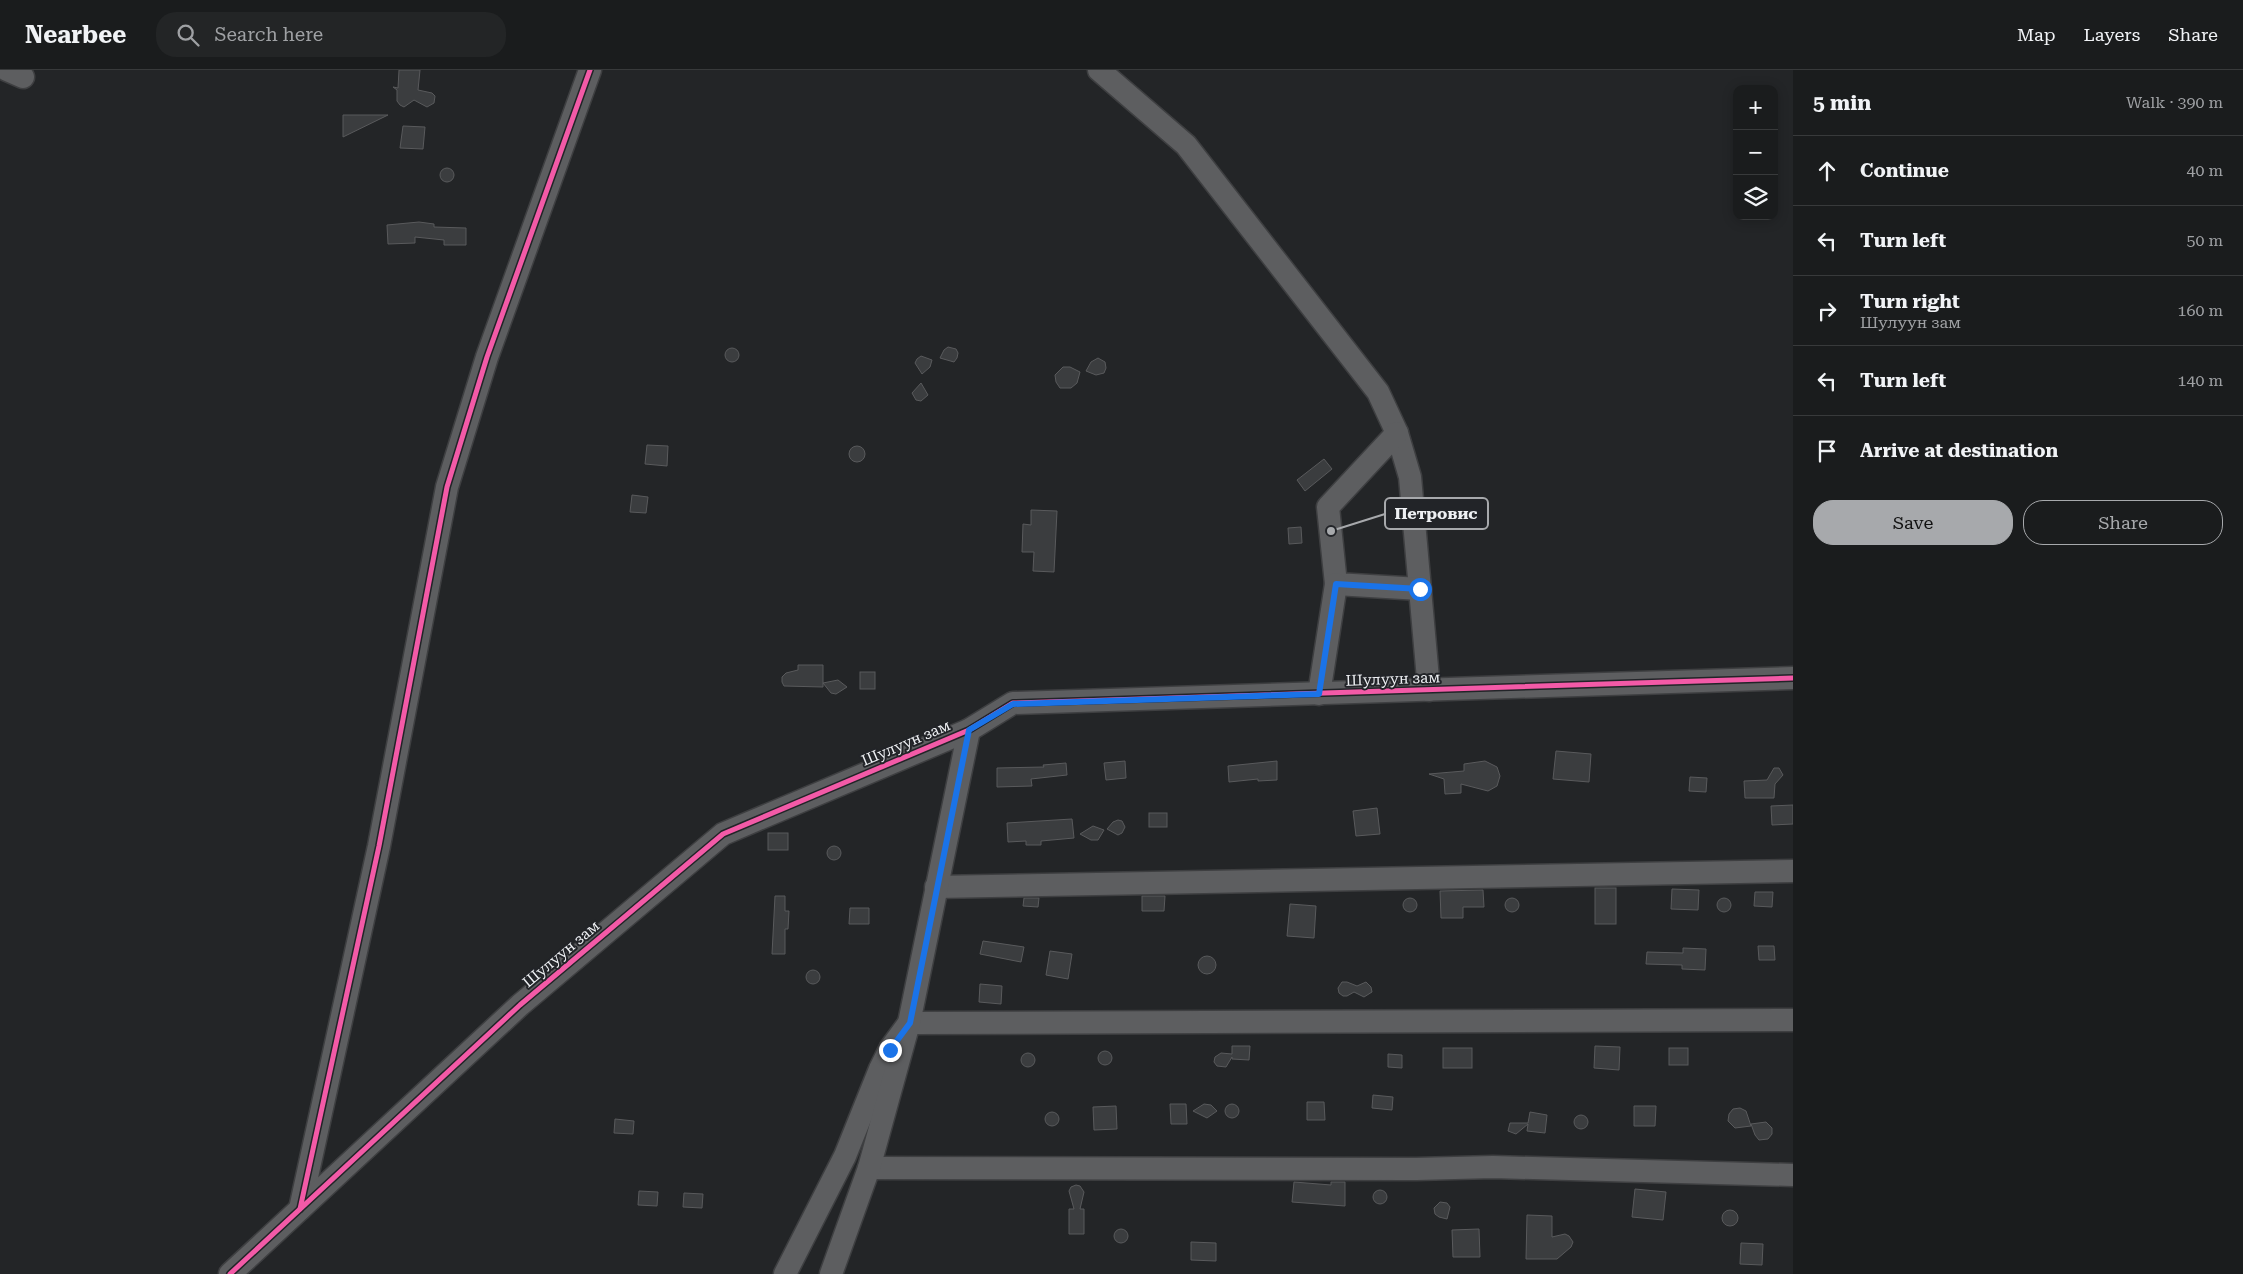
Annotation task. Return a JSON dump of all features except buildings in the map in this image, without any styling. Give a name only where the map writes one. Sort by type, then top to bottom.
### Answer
[{"type":"street","points":[[300,1209],[379,846],[447,487],[487,357],[590,70]]},
{"type":"street","points":[[1099,70],[1186,145],[1378,392],[1397,433],[1410,478],[1429,690]]},
{"type":"street","points":[[1319,694],[1336,584],[1328,507],[1397,433]]},
{"type":"street","points":[[1336,584],[1420,589]]},
{"type":"street","name":"Шулуун зам","points":[[230,1274],[520,1005],[723,834],[969,730],[1013,704],[1793,678]]},
{"type":"street","points":[[831,1274],[869,1168],[910,1023],[969,730]]},
{"type":"street","points":[[936,887],[1793,870]]},
{"type":"street","points":[[910,1023],[1793,1020]]},
{"type":"street","points":[[785,1274],[841,1164],[880,1068],[890,1050],[910,1023]]},
{"type":"street","points":[[869,1168],[1416,1169],[1493,1167],[1793,1175]]},
{"type":"cycle path","points":[[300,1209],[379,846],[447,487],[487,357],[590,70]]},
{"type":"cycle path","points":[[230,1274],[520,1005],[723,834],[969,730],[1013,703],[1793,678]]},
{"type":"place","name":"Петровис","points":[[1331,531]]},
{"type":"route","points":[[890,1050],[910,1023],[969,730],[1013,704],[1319,694],[1336,584],[1420,589]]}]
